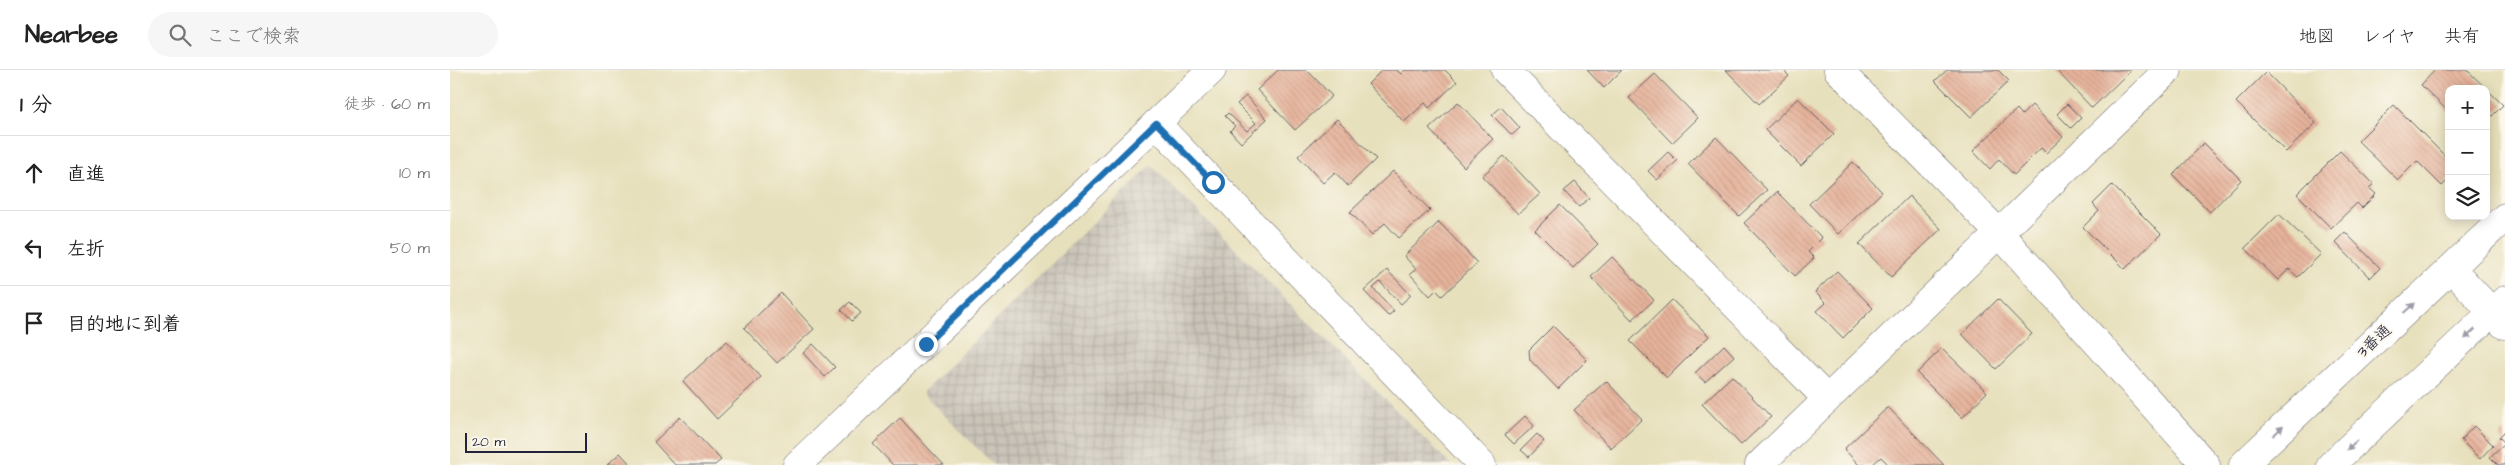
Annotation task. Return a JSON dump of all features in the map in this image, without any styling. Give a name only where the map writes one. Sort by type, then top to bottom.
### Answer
[{"type":"street","points":[[798,465],[1212,70]]},
{"type":"street","points":[[1505,70],[1827,399]]},
{"type":"street","points":[[1838,70],[1999,233],[2206,465]]},
{"type":"street","points":[[1759,465],[2168,70]]},
{"type":"street","points":[[1156,123],[1482,465]]},
{"type":"street","name":"3番通","points":[[2242,465],[2505,217]]},
{"type":"street","points":[[2331,465],[2501,313],[2451,268]]},
{"type":"shaded area","points":[[1151,165],[1451,465],[994,465],[922,393]]},
{"type":"building","points":[[1278,70],[1307,70],[1332,96],[1295,130],[1257,90]]},
{"type":"building","points":[[1382,70],[1397,70],[1401,74],[1405,70],[1445,70],[1457,82],[1429,108],[1425,103],[1404,122],[1368,84]]},
{"type":"building","points":[[1587,70],[1622,70],[1604,88]]},
{"type":"building","points":[[1726,70],[1783,70],[1789,76],[1759,104]]},
{"type":"building","points":[[1947,70],[1998,70],[2009,81],[1971,117],[1935,81]]},
{"type":"building","points":[[2056,70],[2131,70],[2092,108]]},
{"type":"building","points":[[2435,70],[2467,70],[2482,85],[2445,85],[2445,108],[2421,85]]},
{"type":"building","points":[[2266,72],[2316,123],[2286,152],[2236,102]]},
{"type":"building","points":[[1655,74],[1698,118],[1672,143],[1629,98]]},
{"type":"building","points":[[2490,92],[2503,105],[2490,118]]},
{"type":"building","points":[[1246,96],[1267,119],[1241,143],[1230,131],[1235,126],[1225,116],[1228,113],[1247,131],[1256,123],[1237,104]]},
{"type":"building","points":[[1798,98],[1834,134],[1801,166],[1765,130]]},
{"type":"building","points":[[1458,102],[1493,139],[1464,167],[1429,129]]},
{"type":"building","points":[[2067,104],[2081,118],[2071,128],[2057,114]]},
{"type":"building","points":[[2032,105],[2063,137],[2046,153],[2041,148],[2014,175],[1999,159],[1990,169],[1973,151],[2017,109],[2022,115]]},
{"type":"building","points":[[2394,105],[2445,156],[2445,183],[2442,186],[2417,161],[2398,180],[2358,141]]},
{"type":"building","points":[[1501,107],[1520,128],[1512,135],[1492,115]]},
{"type":"building","points":[[1337,119],[1376,159],[1348,186],[1335,172],[1323,183],[1298,156]]},
{"type":"building","points":[[1716,137],[1767,190],[1739,216],[1688,164]]},
{"type":"building","points":[[2204,143],[2241,180],[2210,212],[2173,175]]},
{"type":"building","points":[[2340,151],[2374,184],[2369,188],[2376,194],[2362,208],[2357,203],[2331,228],[2297,194]]},
{"type":"building","points":[[1668,152],[1677,161],[1657,180],[1648,171]]},
{"type":"building","points":[[1504,156],[1540,194],[1518,214],[1482,176]]},
{"type":"building","points":[[1853,162],[1882,192],[1838,234],[1809,204]]},
{"type":"building","points":[[1393,171],[1430,210],[1399,238],[1385,223],[1372,235],[1350,212]]},
{"type":"building","points":[[1575,182],[1589,198],[1579,207],[1564,191]]},
{"type":"building","points":[[2112,185],[2161,234],[2125,269],[2083,227],[2099,211],[2093,204]]},
{"type":"building","points":[[1777,192],[1822,238],[1808,252],[1814,258],[1795,276],[1744,223]]},
{"type":"building","points":[[1909,196],[1941,229],[1891,277],[1859,244]]},
{"type":"building","points":[[1560,205],[1598,244],[1573,268],[1535,230]]},
{"type":"building","points":[[2279,214],[2321,254],[2298,277],[2289,269],[2278,280],[2245,248]]},
{"type":"building","points":[[1439,222],[1477,263],[1442,296],[1436,290],[1430,296],[1410,274],[1416,269],[1404,256]]},
{"type":"building","points":[[2345,232],[2380,268],[2370,278],[2335,242]]},
{"type":"building","points":[[1612,257],[1654,300],[1632,320],[1591,277]]},
{"type":"building","points":[[1387,270],[1411,295],[1401,304],[1380,282],[1373,288],[1394,311],[1388,316],[1364,291]]},
{"type":"building","points":[[1837,271],[1873,308],[1843,338],[1817,311],[1826,303],[1815,292]]},
{"type":"building","points":[[781,293],[814,329],[777,363],[744,328]]},
{"type":"building","points":[[1998,299],[2032,334],[1996,369],[1962,334]]},
{"type":"building","points":[[1672,300],[1709,336],[1667,378],[1630,341]]},
{"type":"building","points":[[850,302],[861,313],[852,321],[841,310]]},
{"type":"building","points":[[1553,326],[1587,360],[1558,389],[1530,360],[1529,350]]},
{"type":"building","points":[[727,341],[761,377],[717,419],[683,381]]},
{"type":"building","points":[[813,344],[835,367],[825,377],[803,353]]},
{"type":"building","points":[[1724,345],[1734,356],[1705,382],[1695,373]]},
{"type":"building","points":[[1942,348],[1987,392],[1962,418],[1917,373]]},
{"type":"building","points":[[1732,376],[1771,417],[1741,445],[1702,404]]},
{"type":"building","points":[[1606,381],[1642,419],[1611,448],[1574,410]]},
{"type":"building","points":[[1888,407],[1944,465],[1889,465],[1881,457],[1872,465],[1859,465],[1844,449]]},
{"type":"building","points":[[1525,416],[1534,426],[1514,444],[1505,435]]},
{"type":"building","points":[[680,417],[721,460],[715,465],[675,465],[654,442]]},
{"type":"building","points":[[900,418],[944,465],[893,465],[873,444]]},
{"type":"building","points":[[2474,426],[2493,445],[2480,459],[2461,440]]},
{"type":"building","points":[[2505,431],[2505,443],[2499,437]]},
{"type":"building","points":[[1537,434],[1544,441],[1529,457],[1521,450]]},
{"type":"building","points":[[2505,443],[2505,465],[2498,465],[2490,457]]},
{"type":"building","points":[[620,453],[631,465],[607,465]]},
{"type":"route","points":[[926,344],[1156,123],[1213,182]]}]
